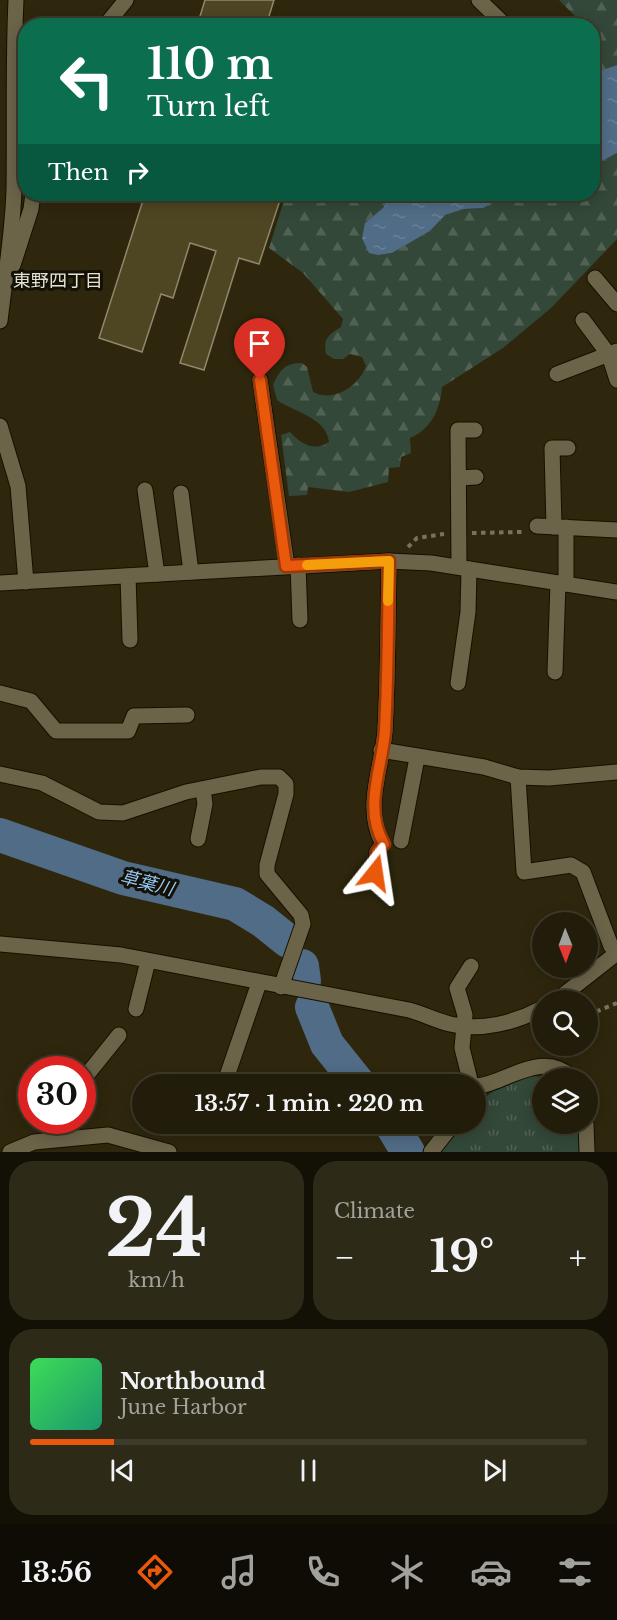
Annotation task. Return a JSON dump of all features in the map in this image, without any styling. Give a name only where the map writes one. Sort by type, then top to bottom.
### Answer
[{"type":"street","points":[[0,321],[7,279],[14,190],[12,70],[16,0]]},
{"type":"street","points":[[111,18],[126,0]]},
{"type":"street","points":[[479,0],[498,18]]},
{"type":"street","points":[[7,279],[20,248],[31,201]]},
{"type":"street","points":[[595,278],[617,304]]},
{"type":"street","points":[[583,320],[613,353],[617,380]]},
{"type":"street","points":[[557,374],[613,353]]},
{"type":"street","points":[[260,380],[300,620]]},
{"type":"street","points":[[0,426],[18,486],[26,582]]},
{"type":"street","points":[[458,683],[468,612],[458,430],[475,430]]},
{"type":"street","points":[[555,672],[562,583],[560,527],[552,448],[568,448]]},
{"type":"street","points":[[459,478],[476,477]]},
{"type":"street","points":[[145,490],[157,574]]},
{"type":"street","points":[[181,494],[191,572]]},
{"type":"street","points":[[537,526],[617,530]]},
{"type":"street","points":[[375,873],[377,852],[384,844],[375,820],[374,795],[384,735],[389,561]]},
{"type":"street","points":[[0,584],[389,561],[464,568],[617,592]]},
{"type":"street","points":[[128,576],[130,640]]},
{"type":"street","points":[[0,693],[6,697],[31,701],[56,731],[128,731],[134,716],[187,715]]},
{"type":"street","points":[[381,750],[417,758],[484,766],[518,777],[549,778],[617,772]]},
{"type":"street","points":[[401,842],[417,758]]},
{"type":"street","points":[[0,774],[42,783],[99,812],[123,813],[203,789],[261,777],[279,777],[286,784],[286,794],[267,865],[267,874],[301,915],[303,924],[280,987]]},
{"type":"street","points":[[518,777],[524,872],[571,865],[583,872],[611,946],[617,953],[570,990]]},
{"type":"street","points":[[198,839],[205,804],[203,789]]},
{"type":"street","points":[[0,928],[2,944],[57,948],[148,961],[409,1011],[449,1024],[484,1026],[509,1022],[532,1013]]},
{"type":"street","points":[[136,1009],[148,961]]},
{"type":"street","points":[[470,1074],[462,1048],[465,1016],[457,988],[471,966]]},
{"type":"street","points":[[228,1074],[259,983]]},
{"type":"street","points":[[96,1064],[119,1035]]},
{"type":"street","points":[[486,1083],[521,1069],[546,1068]]},
{"type":"street","points":[[431,1152],[445,1134]]},
{"type":"street","points":[[586,1134],[587,1152]]},
{"type":"street","points":[[10,1152],[34,1142],[61,1137],[108,1135],[169,1152]]},
{"type":"path","points":[[598,1011],[617,1004]]},
{"type":"green space","points":[[559,0],[617,0],[617,65],[600,71],[600,18],[577,18]]},
{"type":"green space","points":[[617,153],[617,239],[551,308],[503,348],[442,387],[437,411],[424,429],[410,438],[411,453],[401,457],[400,467],[389,468],[388,482],[349,492],[308,487],[307,495],[289,496],[281,435],[290,432],[303,443],[313,446],[329,442],[327,434],[316,421],[277,400],[273,385],[278,375],[287,366],[302,363],[307,367],[313,392],[329,395],[345,391],[352,386],[366,366],[362,357],[350,354],[343,359],[334,359],[326,354],[325,345],[328,338],[341,327],[343,319],[303,273],[269,248],[284,201],[385,201],[384,207],[365,223],[369,252],[378,255],[392,253],[430,231],[445,215],[464,209],[482,208],[495,201],[600,201],[600,162]]},
{"type":"green space","points":[[532,1076],[532,1134],[578,1134],[579,1152],[435,1152],[450,1134],[486,1134],[486,1097],[508,1083]]},
{"type":"water","points":[[617,65],[617,153],[600,162],[600,71]]},
{"type":"water","points":[[385,201],[496,201],[483,208],[464,209],[445,215],[430,231],[392,253],[378,255],[369,253],[362,238],[365,223],[384,207]]},
{"type":"building","points":[[205,0],[274,0],[268,18],[199,18]]},
{"type":"building","points":[[143,201],[280,201],[259,264],[239,258],[204,370],[180,363],[216,251],[190,243],[173,298],[161,294],[142,352],[99,338]]},
{"type":"waterway","name":"草葉川","points":[[0,835],[123,878],[235,904],[263,921],[288,941]]},
{"type":"waterway","name":"草葉川","points":[[302,966],[304,981]]},
{"type":"waterway","name":"草葉川","points":[[312,1007],[327,1044],[351,1074]]},
{"type":"waterway","name":"草葉川","points":[[397,1134],[408,1152]]},
{"type":"slow traffic","points":[[307,565],[389,561],[388,601]]},
{"type":"district","name":"東野四丁目","points":[[58,281]]},
{"type":"route","points":[[260,380],[286,566],[389,561],[384,735],[374,795],[375,820],[379,837],[384,844],[377,852],[375,873]]}]
